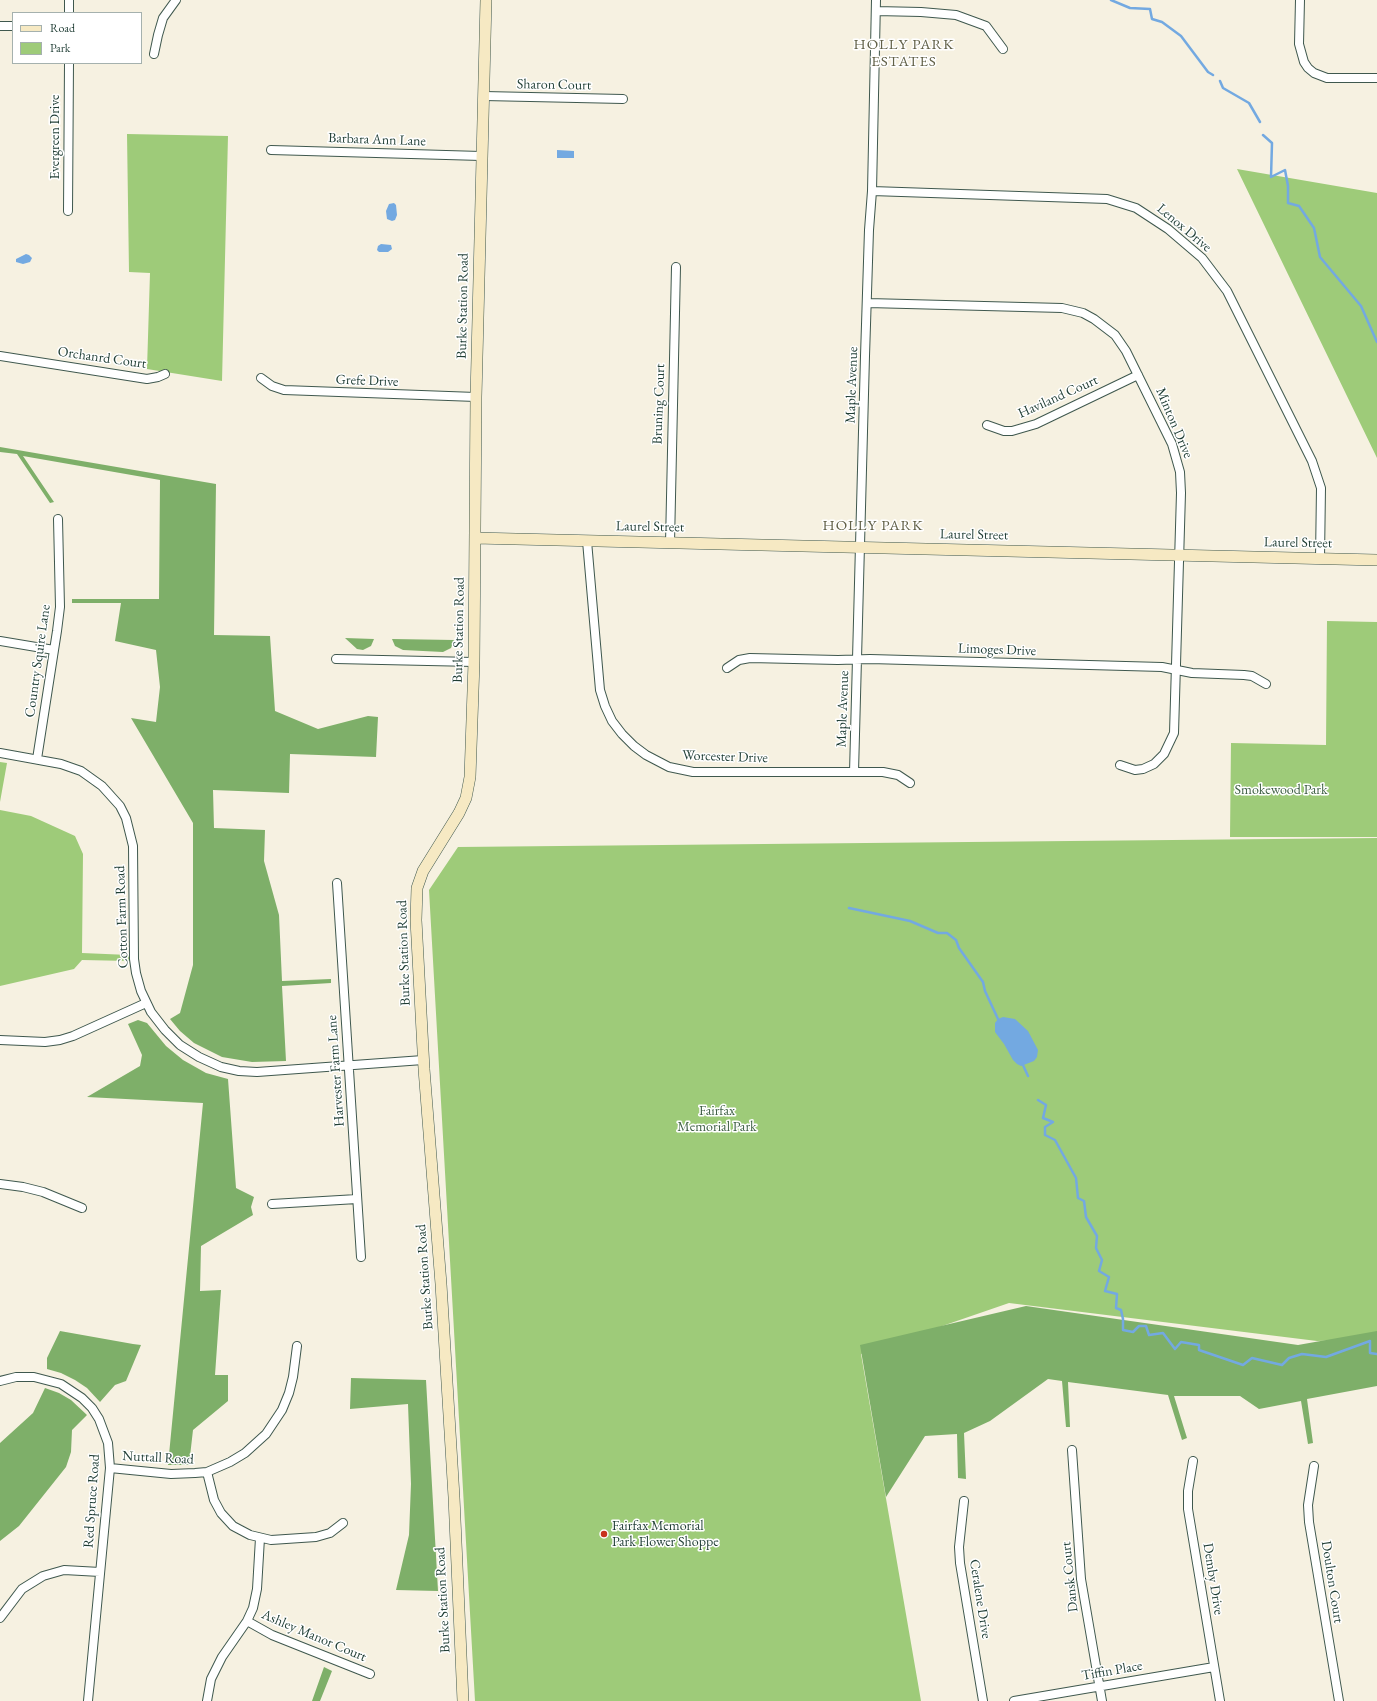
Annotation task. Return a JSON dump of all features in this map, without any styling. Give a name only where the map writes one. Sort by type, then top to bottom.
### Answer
[{"type":"street","points":[[69,0],[69,12]]},
{"type":"street","points":[[154,54],[163,18],[176,0]]},
{"type":"street","name":"Burke Station Road","points":[[463,1701],[454,1497],[441,1291],[423,1060],[416,920],[417,892],[423,871],[459,813],[468,790],[470,777],[474,662],[476,397],[486,0]]},
{"type":"street","name":"Maple Avenue","points":[[854,772],[869,230],[872,191],[876,0]]},
{"type":"street","points":[[1300,0],[1299,44],[1304,62],[1308,68],[1314,73],[1327,78],[1377,78]]},
{"type":"street","points":[[876,11],[921,12],[956,15],[986,26],[1003,49]]},
{"type":"street","points":[[0,26],[12,26]]},
{"type":"street","name":"Evergreen Drive","points":[[68,64],[68,211]]},
{"type":"street","name":"Sharon Court","points":[[484,96],[624,99]]},
{"type":"street","name":"Barbara Ann Lane","points":[[272,150],[481,156]]},
{"type":"street","name":"Lenox Drive","points":[[872,191],[1107,199],[1136,208],[1168,229],[1202,258],[1227,291],[1312,461],[1320,488],[1320,558]]},
{"type":"street","name":"Bruning Court","points":[[670,543],[676,267]]},
{"type":"street","name":"Minton Drive","points":[[868,303],[1050,307],[1073,310],[1094,319],[1115,335],[1126,351],[1172,444],[1178,463],[1181,493],[1174,733],[1170,744],[1159,760],[1148,767],[1135,770],[1120,765]]},
{"type":"street","name":"Orchanrd Court","points":[[0,356],[147,378],[158,377],[165,374]]},
{"type":"street","name":"Haviland Court","points":[[987,426],[1004,431],[1020,429],[1036,424],[1138,375]]},
{"type":"street","name":"Grefe Drive","points":[[261,378],[272,386],[284,390],[476,397]]},
{"type":"street","name":"Country Squire Lane","points":[[37,759],[60,607],[58,519]]},
{"type":"street","name":"Laurel Street","points":[[475,538],[587,544],[670,543],[1377,560]]},
{"type":"street","name":"Worcester Drive","points":[[587,544],[600,690],[612,721],[622,734],[646,755],[676,769],[693,772],[883,772],[898,775],[910,782]]},
{"type":"street","points":[[0,641],[54,650]]},
{"type":"street","name":"Limoges Drive","points":[[727,668],[738,660],[750,658],[1162,667],[1192,673],[1252,676],[1266,684]]},
{"type":"street","points":[[336,659],[474,662]]},
{"type":"street","name":"Cotton Farm Road","points":[[0,753],[37,759],[70,767],[92,777],[112,795],[126,818],[133,846],[134,959],[136,973],[146,1003],[165,1030],[180,1045],[199,1058],[221,1067],[239,1071],[257,1072],[423,1060]]},
{"type":"street","name":"Harvester Farm Lane","points":[[337,883],[361,1257]]},
{"type":"street","points":[[0,1040],[45,1042],[60,1040],[73,1036],[146,1003]]},
{"type":"street","points":[[0,1184],[23,1187],[43,1192],[82,1208]]},
{"type":"street","points":[[272,1204],[357,1199]]},
{"type":"street","name":"Nuttall Road","points":[[110,1468],[171,1474],[207,1472],[230,1462],[245,1453],[259,1442],[273,1426],[282,1410],[289,1393],[297,1346]]},
{"type":"street","name":"Red Spruce Road","points":[[0,1381],[24,1376],[43,1378],[61,1384],[82,1398],[99,1419],[105,1432],[110,1454],[110,1468],[88,1701]]},
{"type":"street","name":"Dansk Court","points":[[1072,1450],[1081,1579],[1102,1701]]},
{"type":"street","name":"Demby Drive","points":[[1193,1461],[1188,1491],[1188,1509],[1220,1701]]},
{"type":"street","name":"Doulton Court","points":[[1314,1466],[1308,1505],[1308,1522],[1339,1701]]},
{"type":"street","points":[[207,1472],[214,1500],[221,1513],[240,1531],[271,1540],[316,1537],[330,1533],[343,1523]]},
{"type":"street","name":"Ceralene Drive","points":[[964,1500],[959,1547],[960,1562],[983,1701]]},
{"type":"street","points":[[207,1701],[211,1679],[222,1657],[247,1621],[253,1608],[257,1589],[260,1538]]},
{"type":"street","points":[[0,1618],[22,1589],[43,1576],[64,1570],[100,1572]]},
{"type":"street","name":"Ashley Manor Court","points":[[247,1621],[272,1635],[370,1674]]},
{"type":"street","name":"Tiffin Place","points":[[1014,1701],[1214,1667]]},
{"type":"green space","points":[[127,134],[228,136],[222,381],[147,369],[150,273],[129,272]]},
{"type":"green space","points":[[1237,169],[1377,193],[1377,458]]},
{"type":"green space","points":[[0,447],[216,484],[214,635],[270,636],[275,711],[318,729],[368,716],[378,717],[376,757],[290,754],[289,793],[213,790],[214,828],[265,830],[264,861],[279,915],[282,981],[331,979],[331,983],[282,986],[286,1061],[252,1062],[222,1057],[194,1043],[180,1031],[170,1019],[180,1013],[193,965],[193,823],[131,718],[156,722],[160,687],[156,650],[115,641],[121,603],[72,603],[72,599],[159,599],[160,480],[23,456],[54,502],[50,503],[17,454],[0,452]]},
{"type":"green space","name":"Smokewood Park","points":[[1327,621],[1377,622],[1377,837],[1230,837],[1231,743],[1326,745]]},
{"type":"green space","points":[[345,638],[374,639],[371,646],[363,650],[357,649]]},
{"type":"green space","points":[[392,639],[454,640],[451,648],[443,652],[403,650],[395,646]]},
{"type":"green space","points":[[0,762],[7,763],[0,802]]},
{"type":"green space","points":[[0,810],[31,816],[75,836],[83,854],[82,953],[129,955],[130,961],[82,960],[74,969],[0,986]]},
{"type":"green space","name":"Fairfax Memorial Park","points":[[1377,838],[1377,1339],[1317,1341],[1009,1303],[861,1354],[921,1701],[475,1701],[429,890],[458,847]]},
{"type":"green space","points":[[138,1020],[147,1023],[166,1046],[183,1060],[206,1073],[228,1079],[236,1188],[254,1197],[251,1207],[253,1215],[201,1246],[200,1291],[221,1290],[215,1375],[228,1375],[228,1401],[193,1430],[189,1465],[168,1465],[203,1103],[87,1097],[140,1066],[142,1055],[128,1024]]},
{"type":"green space","points":[[1026,1306],[1298,1345],[1377,1331],[1377,1386],[1307,1399],[1313,1443],[1308,1444],[1301,1401],[1259,1409],[1240,1396],[1174,1396],[1187,1438],[1182,1440],[1168,1395],[1068,1382],[1070,1427],[1066,1427],[1062,1381],[1048,1379],[990,1421],[964,1433],[966,1479],[958,1478],[957,1434],[925,1436],[886,1497],[860,1345]]},
{"type":"green space","points":[[60,1331],[141,1345],[126,1381],[115,1385],[100,1402],[87,1388],[75,1380],[61,1373],[47,1369],[47,1358]]},
{"type":"green space","points":[[351,1378],[426,1380],[438,1591],[396,1590],[409,1535],[411,1484],[408,1404],[350,1409]]},
{"type":"green space","points":[[45,1388],[59,1393],[71,1400],[87,1415],[72,1430],[71,1452],[66,1467],[19,1526],[0,1541],[0,1443],[33,1413]]},
{"type":"green space","points":[[324,1667],[332,1671],[320,1701],[312,1701]]},
{"type":"water","points":[[557,150],[574,151],[574,158],[557,158]]},
{"type":"water","points":[[394,203],[396,205],[397,215],[395,220],[392,221],[387,219],[386,211],[389,204]]},
{"type":"water","points":[[381,244],[391,245],[392,249],[388,252],[379,252],[377,250],[378,246]]},
{"type":"water","points":[[26,254],[32,258],[30,262],[23,264],[16,262],[16,259]]},
{"type":"water","points":[[1003,1017],[1015,1019],[1028,1031],[1038,1050],[1037,1057],[1034,1061],[1021,1066],[1013,1060],[995,1032],[995,1023],[998,1019]]},
{"type":"waterway","points":[[1111,0],[1130,8],[1150,9],[1152,19],[1162,22],[1181,36],[1208,72],[1213,75]]},
{"type":"waterway","points":[[1220,81],[1223,88],[1249,103],[1260,122]]},
{"type":"waterway","points":[[1263,135],[1272,143],[1271,177],[1285,170],[1288,186],[1288,203],[1299,206],[1314,228],[1320,257],[1361,306],[1377,342]]},
{"type":"waterway","points":[[849,908],[910,921],[938,933],[947,933],[956,940],[959,948],[983,982],[985,991],[998,1019]]},
{"type":"waterway","points":[[1023,1065],[1028,1076]]},
{"type":"waterway","points":[[1038,1100],[1046,1105],[1043,1118],[1053,1122],[1045,1127],[1045,1135],[1055,1140],[1076,1178],[1078,1198],[1084,1201],[1086,1217],[1097,1236],[1096,1248],[1102,1260],[1099,1271],[1109,1277],[1105,1291],[1117,1294],[1116,1308],[1121,1310],[1123,1330],[1133,1332],[1139,1326],[1146,1326],[1149,1335],[1163,1333],[1175,1349],[1181,1342],[1199,1345],[1199,1350],[1243,1365],[1252,1358],[1282,1365],[1289,1358],[1302,1354],[1326,1357],[1370,1341],[1370,1353],[1377,1354]]},
{"type":"place","name":"Fairfax Memorial Park Flower Shoppe","points":[[604,1534]]},
{"type":"district","name":"HOLLY PARK ESTATES","points":[[904,54]]},
{"type":"district","name":"HOLLY PARK","points":[[873,526]]}]
